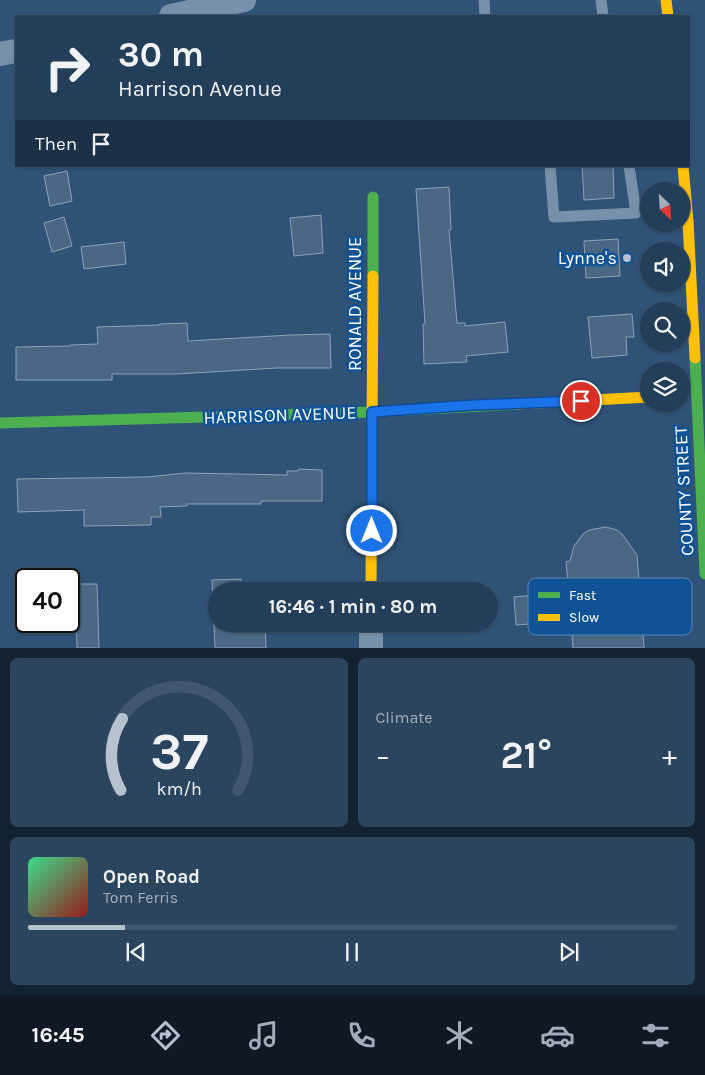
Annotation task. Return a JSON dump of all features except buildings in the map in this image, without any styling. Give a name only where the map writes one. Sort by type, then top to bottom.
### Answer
[{"type":"street","points":[[175,15],[244,0]]},
{"type":"street","points":[[666,0],[668,15]]},
{"type":"street","points":[[0,54],[15,51]]},
{"type":"street","name":"COUNTY STREET","points":[[683,167],[688,221],[689,362]]},
{"type":"street","name":"RONALD AVENUE","points":[[371,582],[373,197]]},
{"type":"street","name":"HARRISON AVENUE","points":[[0,423],[372,412],[640,397]]},
{"type":"street","name":"COUNTY STREET","points":[[690,405],[705,574]]},
{"type":"street","points":[[371,632],[371,648]]},
{"type":"lane","points":[[484,0],[486,15]]},
{"type":"lane","points":[[601,0],[603,15]]},
{"type":"lane","points":[[550,167],[554,216],[636,213],[629,167]]},
{"type":"traffic: fast","points":[[373,197],[373,276]]},
{"type":"traffic: fast","points":[[695,358],[705,574]]},
{"type":"traffic: fast","points":[[0,423],[372,412],[518,404]]},
{"type":"traffic: slow","points":[[666,0],[668,15]]},
{"type":"traffic: slow","points":[[683,167],[688,221],[695,358]]},
{"type":"traffic: slow","points":[[371,582],[373,276]]},
{"type":"traffic: slow","points":[[518,404],[640,397]]},
{"type":"place","name":"Lynne's","points":[[627,258]]},
{"type":"route","points":[[372,531],[372,412],[474,405],[581,401]]}]
